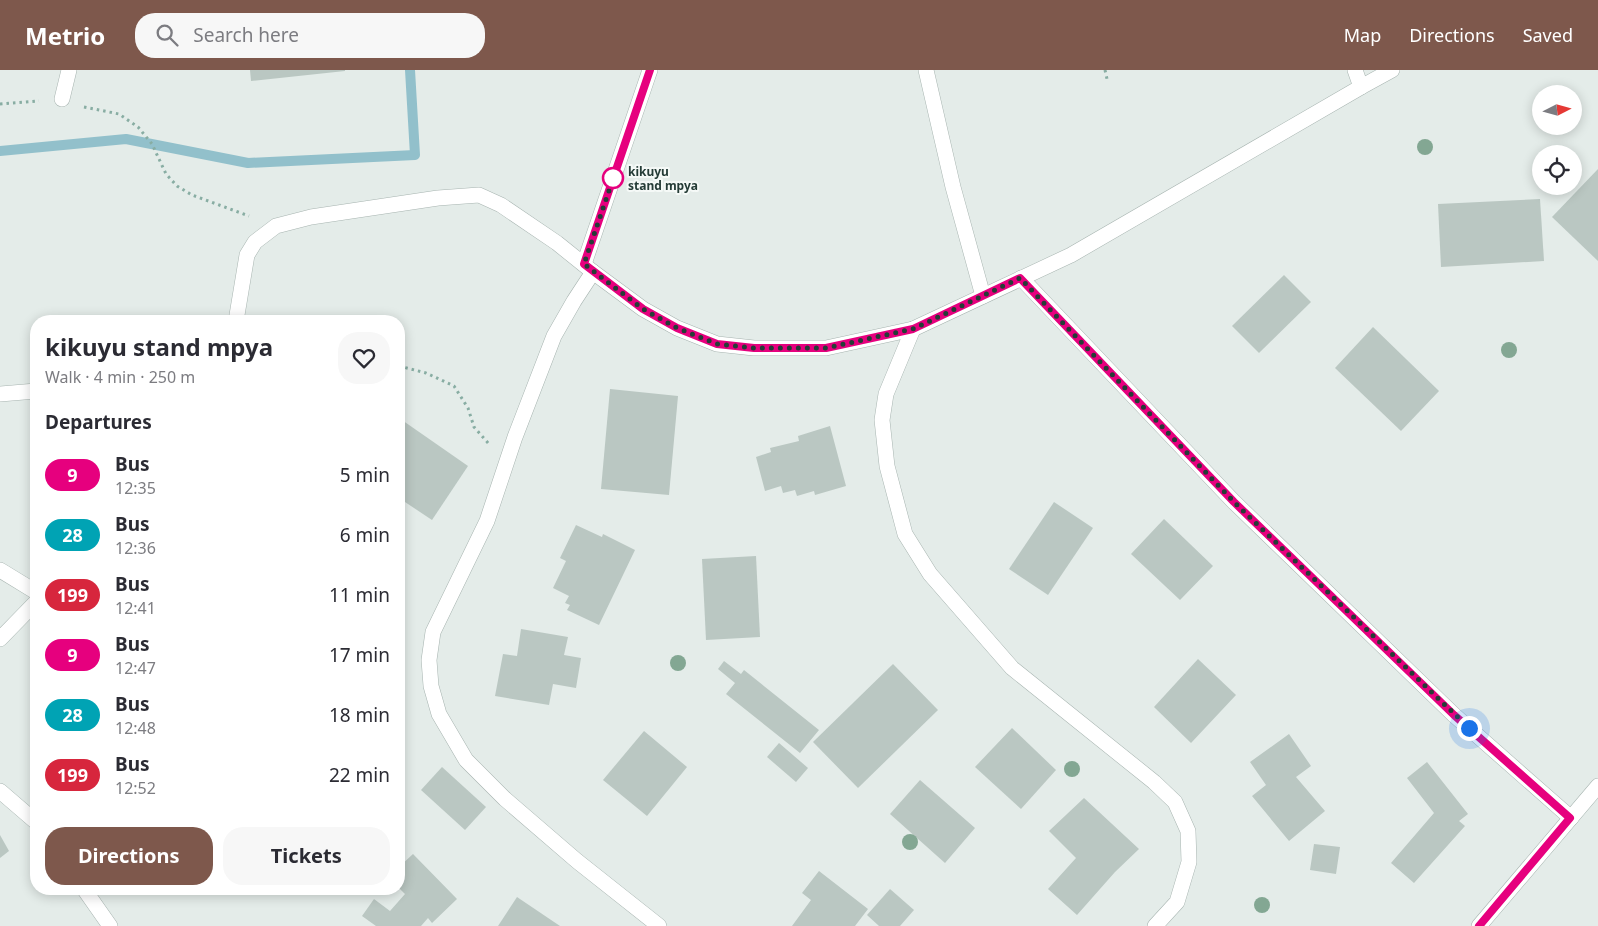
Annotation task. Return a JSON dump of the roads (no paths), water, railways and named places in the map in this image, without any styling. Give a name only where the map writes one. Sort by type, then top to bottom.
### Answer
[{"type":"street","points":[[62,100],[69,70]]},
{"type":"street","points":[[650,70],[588,268],[574,301],[554,336],[506,464],[487,521],[433,632],[429,660],[430,686],[439,714],[466,760],[505,799],[577,861],[659,926]]},
{"type":"street","points":[[926,70],[953,187],[983,296]]},
{"type":"street","points":[[1355,70],[1360,87]]},
{"type":"street","points":[[237,315],[247,255],[256,242],[276,226],[321,215],[438,198],[479,195],[501,205],[557,243],[643,309],[677,328],[717,344],[754,348],[826,348],[913,329],[1071,255],[1392,70]]},
{"type":"street","points":[[1020,278],[1234,502],[1454,715],[1570,818]]},
{"type":"street","points":[[913,329],[886,394],[882,420],[887,466],[905,534],[930,574],[1012,668],[1154,782],[1175,802],[1188,832],[1189,862],[1177,902],[1155,926]]},
{"type":"street","points":[[0,394],[30,392]]},
{"type":"street","points":[[0,570],[30,588]]},
{"type":"street","points":[[0,639],[30,608]]},
{"type":"street","points":[[1479,926],[1598,786]]},
{"type":"street","points":[[0,791],[30,817]]},
{"type":"street","points":[[88,895],[110,926]]},
{"type":"waterway","points":[[0,151],[126,139],[248,163],[415,155],[410,70]]},
{"type":"place","name":"kikuyu stand mpya","points":[[613,178]]}]
